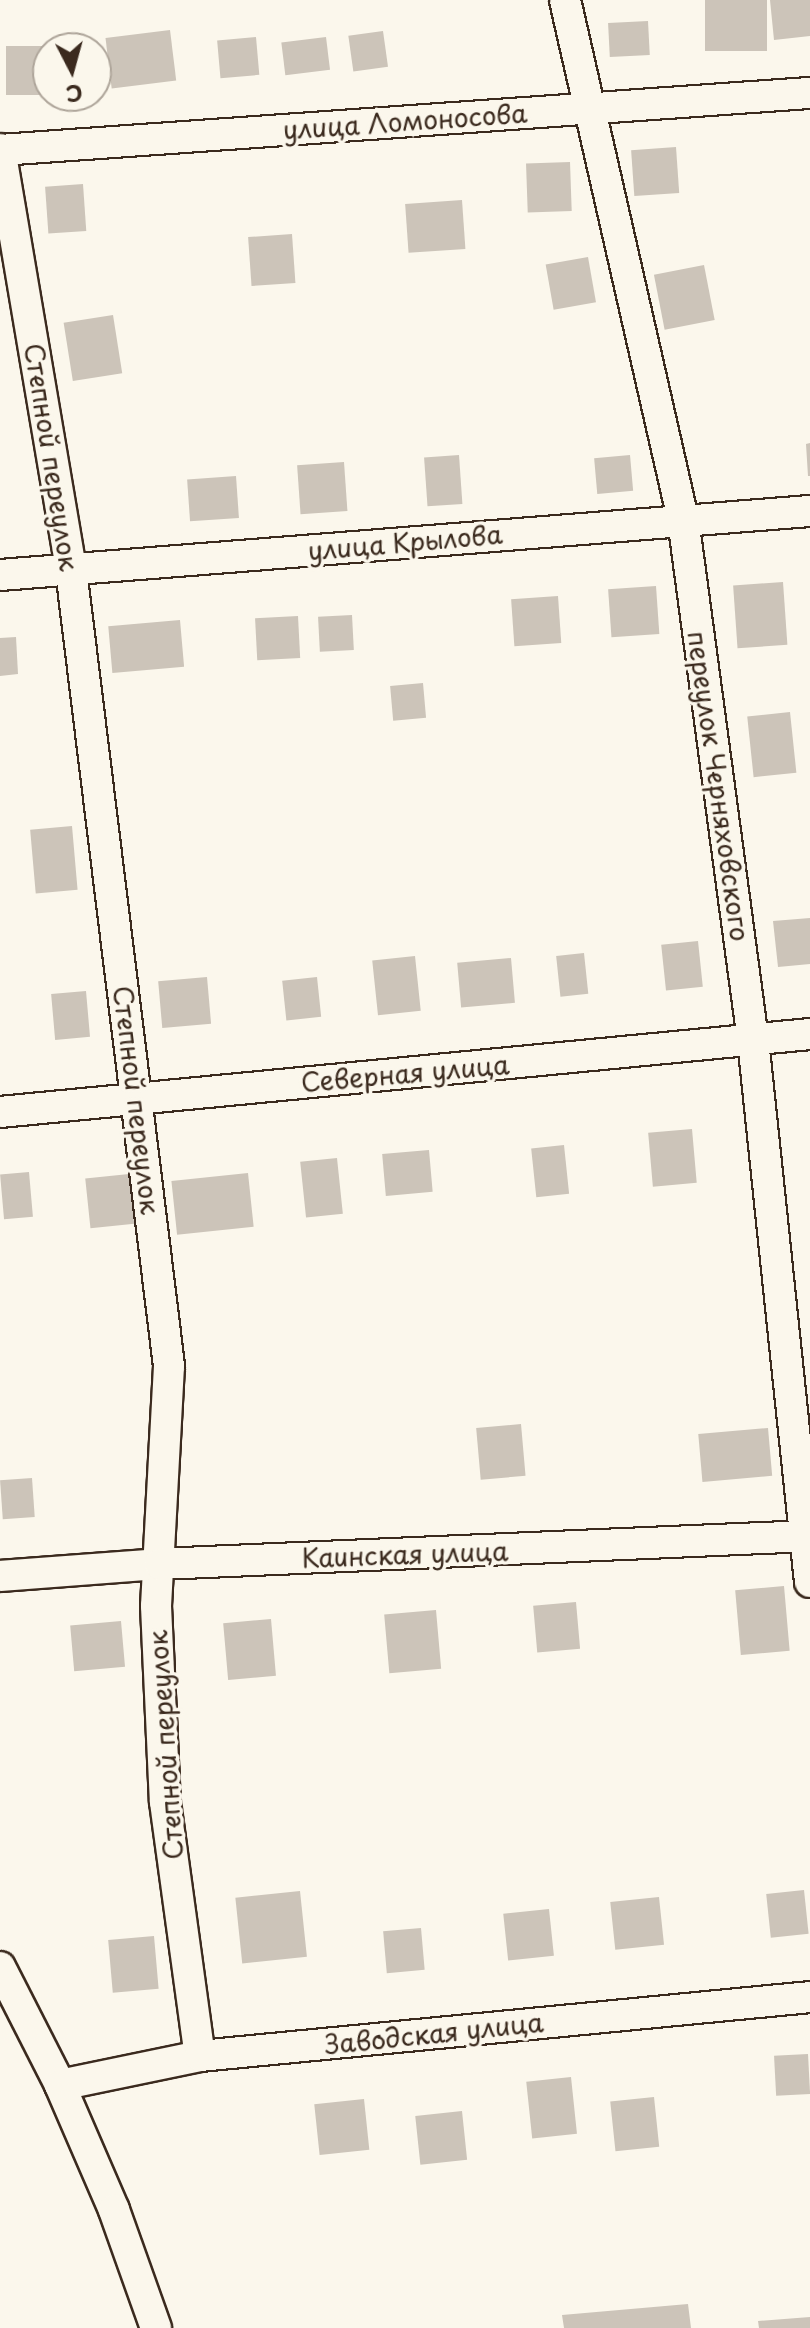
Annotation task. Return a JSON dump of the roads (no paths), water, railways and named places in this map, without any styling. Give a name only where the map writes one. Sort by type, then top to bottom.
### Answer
[{"type":"street","name":"переулок Черняховского","points":[[565,0],[586,108],[683,519],[753,1040],[808,1536],[810,1582]]},
{"type":"street","name":"улица Ломоносова","points":[[0,150],[810,93]]},
{"type":"street","name":"Степной переулок","points":[[0,150],[71,570],[169,1366],[156,1606],[165,1802],[200,2056]]},
{"type":"street","name":"улица Крылова","points":[[0,575],[810,511]]},
{"type":"street","name":"Северная улица","points":[[0,1112],[810,1034]]},
{"type":"street","name":"Каинская улица","points":[[0,1576],[160,1564],[808,1536]]},
{"type":"street","points":[[0,1967],[60,2085],[114,2210],[156,2328]]},
{"type":"street","name":"Заводская улица","points":[[60,2085],[200,2056],[810,1997]]}]
